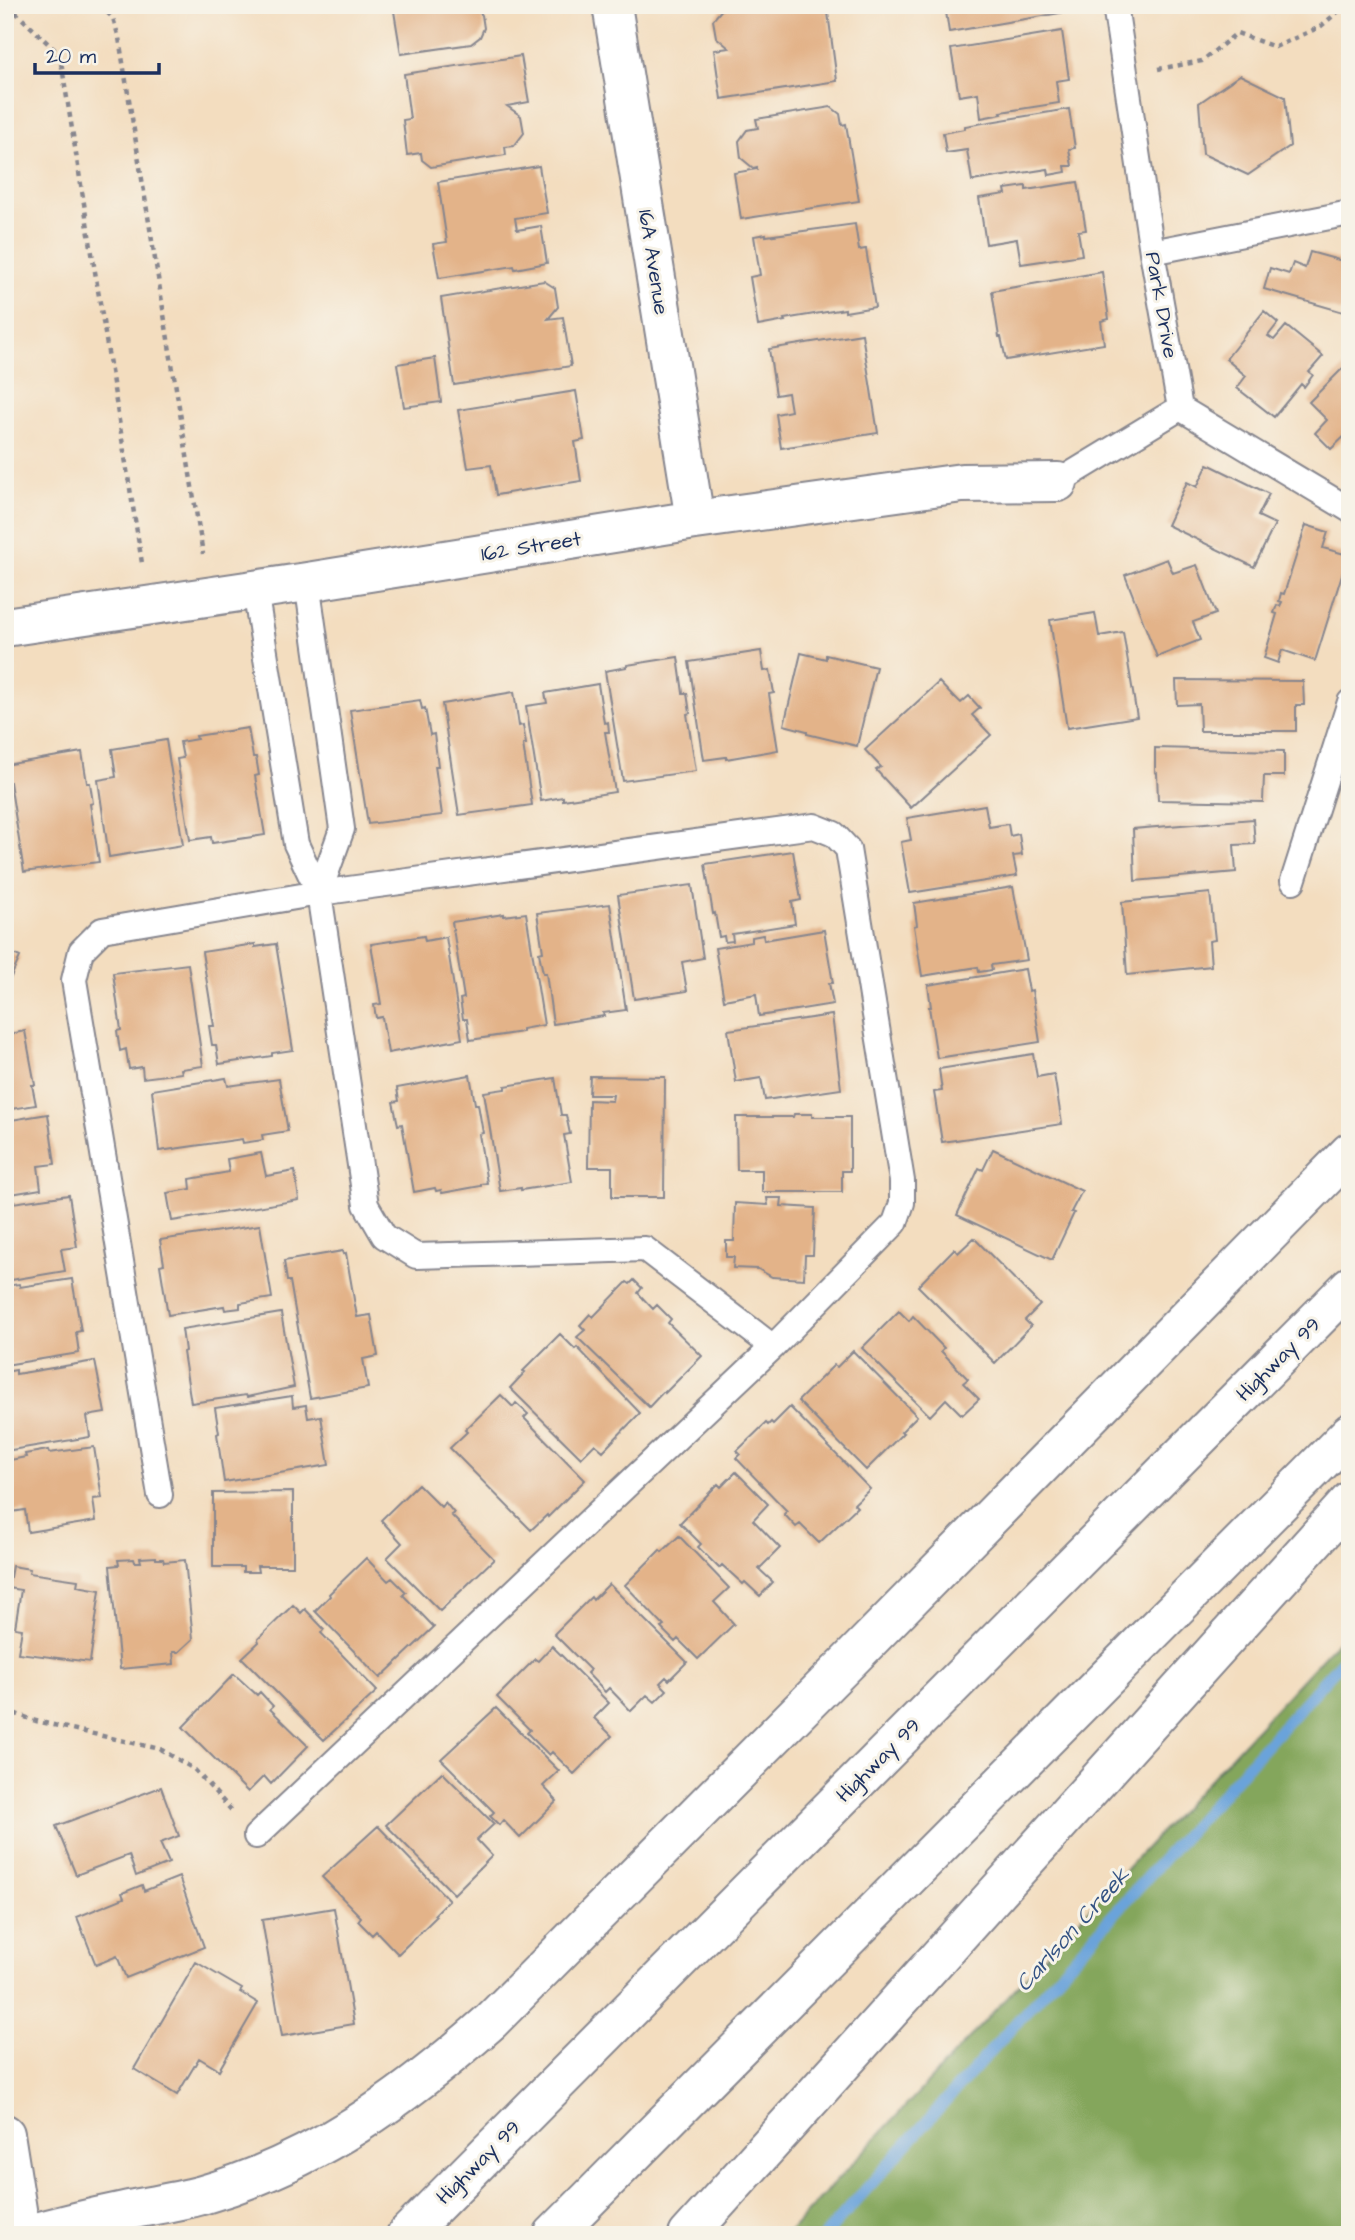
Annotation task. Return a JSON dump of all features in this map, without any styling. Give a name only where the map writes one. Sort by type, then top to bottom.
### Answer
[{"type":"main road","name":"16A Avenue","points":[[612,5],[695,520]]},
{"type":"main road","name":"162 Street","points":[[5,627],[695,520],[962,483],[1058,482]]},
{"type":"main road","points":[[5,2134],[23,2235],[201,2195],[252,2178],[341,2135],[393,2102],[491,2021],[835,1676],[1350,1152]]},
{"type":"main road","name":"Highway 99","points":[[405,2235],[1350,1286]]},
{"type":"main road","points":[[553,2235],[1350,1433]]},
{"type":"main road","points":[[688,2235],[1350,1501]]},
{"type":"lane","name":"Park Drive","points":[[1115,5],[1152,251],[1180,408]]},
{"type":"lane","points":[[1152,251],[1350,213]]},
{"type":"lane","points":[[1058,482],[1180,408],[1350,510]]},
{"type":"lane","points":[[307,582],[342,828],[319,893]]},
{"type":"lane","points":[[255,590],[296,844],[319,893],[366,1205],[384,1236],[416,1256],[645,1249],[773,1347]]},
{"type":"lane","points":[[1293,881],[1350,702]]},
{"type":"lane","points":[[160,1495],[74,980],[81,951],[102,930],[319,893],[814,826],[834,834],[848,849],[902,1181],[902,1203],[895,1223],[773,1347],[256,1836]]},
{"type":"path","points":[[8,5],[45,38],[56,51],[62,67],[142,563]]},
{"type":"path","points":[[100,5],[113,18],[119,38],[202,554]]},
{"type":"path","points":[[1125,74],[1202,61],[1237,33],[1275,47],[1320,27],[1346,5]]},
{"type":"path","points":[[5,1710],[36,1721],[160,1749],[194,1769],[256,1836]]},
{"type":"green space","points":[[1350,1628],[1350,2235],[786,2235]]},
{"type":"building","points":[[393,5],[472,5],[482,15],[484,28],[480,37],[471,44],[401,54]]},
{"type":"building","points":[[741,5],[827,5],[837,81],[721,99],[714,50],[729,48],[716,37],[713,20],[723,8]]},
{"type":"building","points":[[945,5],[1065,5],[1066,12],[949,32]]},
{"type":"building","points":[[1062,31],[1069,79],[1056,81],[1059,103],[1001,112],[1002,114],[981,118],[978,93],[959,96],[951,49]]},
{"type":"building","points":[[521,56],[529,102],[507,106],[521,116],[524,133],[514,146],[505,147],[506,155],[431,167],[422,160],[421,153],[407,155],[403,120],[410,119],[404,74]]},
{"type":"building","points":[[1240,75],[1285,97],[1290,146],[1248,175],[1203,154],[1199,103]]},
{"type":"building","points":[[831,107],[840,114],[842,125],[846,124],[859,201],[741,219],[734,173],[757,169],[741,158],[739,141],[747,130],[758,128],[756,119]]},
{"type":"building","points":[[1069,109],[1075,148],[1069,149],[1072,166],[1065,166],[1066,172],[1049,175],[1048,169],[972,181],[967,150],[946,153],[943,133],[965,129],[965,126]]},
{"type":"building","points":[[539,166],[547,213],[515,218],[517,230],[541,226],[547,263],[439,278],[433,244],[447,242],[438,182]]},
{"type":"building","points":[[1078,182],[1086,230],[1078,231],[1082,255],[1021,264],[1017,239],[986,244],[979,198],[1006,194],[1005,189],[1026,186],[1026,190]]},
{"type":"building","points":[[855,224],[859,250],[866,249],[875,307],[845,312],[845,309],[758,326],[750,277],[760,275],[754,236]]},
{"type":"building","points":[[1310,252],[1350,263],[1350,314],[1264,289],[1270,268],[1289,274],[1293,263],[1305,268]]},
{"type":"building","points":[[1102,272],[1109,319],[1101,321],[1104,344],[1006,360],[999,337],[992,291]]},
{"type":"building","points":[[544,281],[555,288],[558,307],[548,319],[563,317],[571,366],[454,385],[441,298]]},
{"type":"building","points":[[1264,311],[1278,323],[1268,336],[1274,340],[1286,326],[1323,356],[1309,372],[1313,375],[1304,387],[1301,384],[1274,417],[1237,388],[1246,376],[1226,359]]},
{"type":"building","points":[[862,334],[878,433],[781,448],[776,414],[791,411],[788,393],[776,395],[769,349]]},
{"type":"building","points":[[435,358],[441,402],[404,407],[397,364]]},
{"type":"building","points":[[1350,361],[1350,431],[1331,449],[1315,433],[1327,420],[1309,402]]},
{"type":"building","points":[[576,391],[584,440],[575,442],[581,481],[496,495],[491,465],[468,468],[458,410]]},
{"type":"building","points":[[1208,464],[1269,494],[1258,516],[1275,524],[1254,567],[1167,525],[1187,482],[1197,487]]},
{"type":"building","points":[[1306,525],[1328,532],[1323,548],[1348,555],[1315,661],[1282,650],[1278,663],[1264,658],[1277,614],[1274,613],[1277,605],[1280,606],[1282,602],[1279,601],[1281,593],[1284,594]]},
{"type":"building","points":[[1167,559],[1173,573],[1197,565],[1216,614],[1193,622],[1200,640],[1157,657],[1125,575]]},
{"type":"building","points":[[1095,613],[1099,636],[1123,632],[1137,717],[1067,728],[1050,620]]},
{"type":"building","points":[[761,651],[764,671],[770,670],[774,693],[769,694],[778,750],[704,760],[689,662]]},
{"type":"building","points":[[801,653],[826,659],[826,655],[876,667],[857,746],[807,734],[807,731],[784,725]]},
{"type":"building","points":[[678,657],[683,693],[687,693],[690,713],[687,714],[696,771],[623,781],[605,671]]},
{"type":"building","points":[[1176,680],[1303,681],[1304,705],[1296,705],[1296,731],[1200,731],[1199,704],[1177,705]]},
{"type":"building","points":[[939,682],[961,703],[969,696],[980,708],[972,715],[991,735],[911,808],[876,770],[881,767],[865,750]]},
{"type":"building","points":[[598,684],[604,723],[608,722],[609,732],[605,732],[615,792],[541,801],[526,706],[547,703],[545,693]]},
{"type":"building","points":[[514,692],[519,726],[523,725],[526,744],[523,744],[532,805],[459,815],[442,704]]},
{"type":"building","points":[[420,700],[422,709],[425,708],[430,735],[434,734],[438,766],[435,766],[442,815],[368,824],[350,710]]},
{"type":"building","points":[[248,728],[259,775],[255,776],[265,835],[212,843],[211,837],[190,840],[177,759],[183,758],[180,742],[197,739],[196,736]]},
{"type":"building","points":[[166,740],[183,845],[109,857],[98,780],[116,777],[112,749]]},
{"type":"building","points":[[1155,748],[1284,751],[1284,776],[1264,776],[1263,802],[1158,800]]},
{"type":"building","points":[[82,752],[87,783],[90,783],[93,803],[90,804],[99,862],[24,872],[10,782],[5,782],[5,765]]},
{"type":"building","points":[[985,805],[989,827],[1008,824],[1010,836],[1019,834],[1022,855],[1013,856],[1017,876],[910,893],[901,842],[911,840],[907,818]]},
{"type":"building","points":[[1253,819],[1255,844],[1234,845],[1236,872],[1135,881],[1133,829]]},
{"type":"building","points":[[793,851],[801,900],[792,902],[795,924],[732,934],[733,941],[725,942],[724,936],[719,937],[715,913],[713,914],[705,864]]},
{"type":"building","points":[[692,885],[703,958],[682,962],[687,991],[634,999],[618,895]]},
{"type":"building","points":[[1013,887],[1027,960],[991,965],[992,970],[979,972],[978,967],[922,976],[914,926],[917,925],[914,903]]},
{"type":"building","points":[[1210,893],[1215,940],[1209,941],[1211,966],[1127,975],[1122,902]]},
{"type":"building","points":[[610,904],[626,1010],[553,1024],[546,973],[543,973],[539,953],[543,952],[537,913]]},
{"type":"building","points":[[526,913],[544,1025],[522,1029],[522,1032],[470,1040],[467,1019],[463,1019],[460,999],[464,998],[452,922]]},
{"type":"building","points":[[824,930],[833,983],[829,983],[833,1004],[759,1016],[756,994],[724,1000],[715,948],[752,942],[752,937],[763,935],[764,940]]},
{"type":"building","points":[[424,936],[425,941],[446,937],[462,1039],[388,1053],[382,1017],[376,1018],[374,1005],[381,1004],[371,944]]},
{"type":"building","points":[[255,944],[255,947],[276,944],[293,1050],[219,1064],[209,1026],[214,1026],[202,952]]},
{"type":"building","points":[[5,950],[20,957],[5,990]]},
{"type":"building","points":[[188,964],[203,1066],[181,1069],[182,1073],[143,1078],[142,1067],[129,1069],[126,1049],[120,1051],[117,1031],[121,1030],[113,973]]},
{"type":"building","points":[[1025,969],[1029,991],[1032,990],[1040,1042],[937,1058],[928,985]]},
{"type":"building","points":[[832,1015],[841,1089],[765,1100],[761,1078],[736,1082],[728,1030]]},
{"type":"building","points":[[25,1031],[36,1105],[5,1110],[5,1035]]},
{"type":"building","points":[[1033,1054],[1037,1077],[1054,1074],[1062,1124],[942,1142],[934,1092],[942,1091],[939,1069]]},
{"type":"building","points":[[470,1075],[483,1133],[479,1134],[487,1183],[442,1193],[435,1188],[414,1192],[402,1124],[398,1125],[393,1102],[399,1101],[397,1088]]},
{"type":"building","points":[[590,1076],[665,1077],[664,1197],[612,1197],[612,1167],[588,1167],[589,1100],[612,1101],[613,1095],[589,1095]]},
{"type":"building","points":[[226,1078],[228,1086],[279,1079],[288,1131],[262,1135],[263,1140],[243,1143],[242,1139],[159,1151],[152,1090]]},
{"type":"building","points":[[555,1078],[561,1115],[566,1115],[570,1134],[564,1135],[572,1182],[500,1191],[484,1092]]},
{"type":"building","points":[[48,1114],[55,1164],[38,1166],[41,1189],[5,1195],[5,1121]]},
{"type":"building","points":[[794,1114],[850,1117],[850,1171],[842,1171],[842,1192],[762,1192],[762,1170],[737,1170],[736,1117],[793,1117]]},
{"type":"building","points":[[993,1149],[1082,1191],[1052,1260],[957,1215],[979,1168],[983,1170]]},
{"type":"building","points":[[261,1153],[266,1176],[295,1171],[299,1200],[172,1221],[167,1193],[191,1189],[190,1179],[229,1172],[227,1159]]},
{"type":"building","points":[[69,1195],[77,1247],[61,1249],[65,1271],[5,1281],[5,1204]]},
{"type":"building","points":[[767,1198],[782,1198],[781,1206],[815,1208],[813,1255],[805,1255],[804,1279],[772,1277],[758,1269],[733,1268],[734,1257],[726,1257],[726,1241],[734,1241],[735,1203],[768,1205]]},
{"type":"building","points":[[260,1225],[272,1298],[240,1303],[240,1308],[225,1310],[224,1306],[168,1315],[160,1265],[164,1264],[160,1240]]},
{"type":"building","points":[[974,1238],[1040,1305],[1025,1320],[1031,1326],[995,1363],[918,1286],[954,1249],[958,1253]]},
{"type":"building","points":[[343,1251],[346,1253],[357,1317],[371,1315],[378,1356],[363,1359],[368,1388],[310,1398],[290,1281],[287,1281],[284,1261]]},
{"type":"building","points":[[72,1279],[81,1331],[76,1332],[79,1353],[5,1365],[5,1286],[19,1284],[20,1287]]},
{"type":"building","points":[[634,1280],[642,1288],[638,1293],[653,1309],[657,1305],[671,1319],[668,1323],[702,1356],[649,1407],[577,1337],[585,1330],[580,1325],[590,1314],[593,1317],[627,1282],[630,1284]]},
{"type":"building","points":[[899,1311],[909,1321],[913,1316],[944,1348],[941,1351],[968,1379],[963,1383],[979,1399],[962,1415],[946,1399],[930,1416],[862,1348]]},
{"type":"building","points":[[281,1313],[294,1387],[247,1397],[191,1403],[182,1329]]},
{"type":"building","points":[[560,1334],[575,1349],[577,1347],[640,1413],[603,1451],[595,1444],[581,1458],[510,1388]]},
{"type":"building","points":[[853,1351],[917,1416],[866,1470],[798,1401],[834,1365],[837,1367]]},
{"type":"building","points":[[95,1361],[105,1413],[87,1416],[90,1437],[5,1451],[5,1372],[16,1370],[16,1374]]},
{"type":"building","points":[[501,1395],[513,1407],[516,1403],[528,1414],[524,1418],[585,1480],[531,1530],[450,1448]]},
{"type":"building","points":[[292,1396],[293,1407],[306,1405],[308,1418],[321,1416],[329,1465],[224,1482],[215,1408]]},
{"type":"building","points":[[790,1407],[870,1489],[854,1504],[857,1507],[819,1543],[800,1524],[796,1527],[784,1514],[787,1511],[736,1458],[740,1454],[737,1451],[766,1423],[773,1424]]},
{"type":"building","points":[[94,1447],[102,1498],[93,1499],[96,1521],[28,1532],[25,1510],[5,1513],[5,1461],[48,1450],[49,1453]]},
{"type":"building","points":[[736,1472],[768,1504],[753,1520],[780,1548],[759,1569],[773,1582],[760,1596],[722,1565],[719,1568],[698,1547],[701,1544],[680,1523],[718,1484],[721,1487]]},
{"type":"building","points":[[418,1484],[441,1507],[445,1502],[454,1513],[451,1515],[494,1559],[440,1611],[387,1558],[402,1543],[381,1520]]},
{"type":"building","points":[[293,1492],[293,1566],[257,1566],[258,1572],[243,1572],[243,1567],[213,1567],[213,1493]]},
{"type":"building","points":[[679,1536],[729,1588],[714,1602],[734,1624],[698,1659],[678,1639],[675,1642],[661,1628],[664,1626],[625,1585],[660,1550],[662,1552]]},
{"type":"building","points":[[156,1557],[164,1562],[185,1560],[193,1639],[179,1652],[173,1652],[174,1664],[120,1669],[110,1566],[119,1565],[118,1560],[134,1559],[135,1562],[141,1562],[140,1558]]},
{"type":"building","points":[[366,1558],[388,1581],[392,1578],[406,1592],[403,1595],[434,1627],[380,1678],[315,1611]]},
{"type":"building","points":[[12,1566],[30,1569],[29,1573],[78,1580],[77,1586],[100,1590],[90,1662],[18,1653],[22,1629],[15,1628],[21,1590],[8,1588]]},
{"type":"building","points":[[609,1584],[687,1662],[669,1680],[666,1677],[660,1683],[667,1690],[655,1702],[647,1695],[631,1711],[609,1688],[605,1692],[587,1673],[590,1670],[554,1634],[591,1597],[593,1600]]},
{"type":"building","points":[[293,1605],[301,1613],[305,1609],[324,1629],[321,1633],[377,1691],[324,1740],[242,1658]]},
{"type":"building","points":[[552,1646],[609,1703],[594,1718],[612,1736],[574,1774],[552,1752],[549,1755],[527,1733],[530,1730],[497,1697]]},
{"type":"building","points":[[234,1674],[257,1695],[260,1692],[273,1706],[270,1709],[308,1746],[271,1784],[264,1776],[248,1792],[183,1727]]},
{"type":"building","points":[[496,1708],[559,1771],[543,1786],[557,1801],[520,1838],[503,1820],[499,1825],[490,1816],[494,1812],[441,1759]]},
{"type":"building","points":[[442,1772],[494,1824],[477,1840],[492,1856],[454,1894],[386,1825]]},
{"type":"building","points":[[161,1787],[179,1836],[160,1843],[169,1863],[136,1876],[129,1855],[76,1875],[56,1826]]},
{"type":"building","points":[[378,1826],[449,1900],[434,1915],[436,1917],[398,1954],[376,1931],[372,1935],[358,1921],[361,1917],[322,1877]]},
{"type":"building","points":[[179,1877],[204,1947],[126,1978],[117,1956],[96,1965],[77,1917],[124,1898],[122,1893],[142,1885],[144,1891]]},
{"type":"building","points":[[334,1908],[354,2024],[282,2036],[262,1920]]},
{"type":"building","points":[[196,1962],[242,1989],[240,1992],[258,2003],[219,2070],[199,2058],[177,2095],[134,2069]]},
{"type":"waterway","name":"Carlson Creek","points":[[825,2235],[1350,1652]]}]
